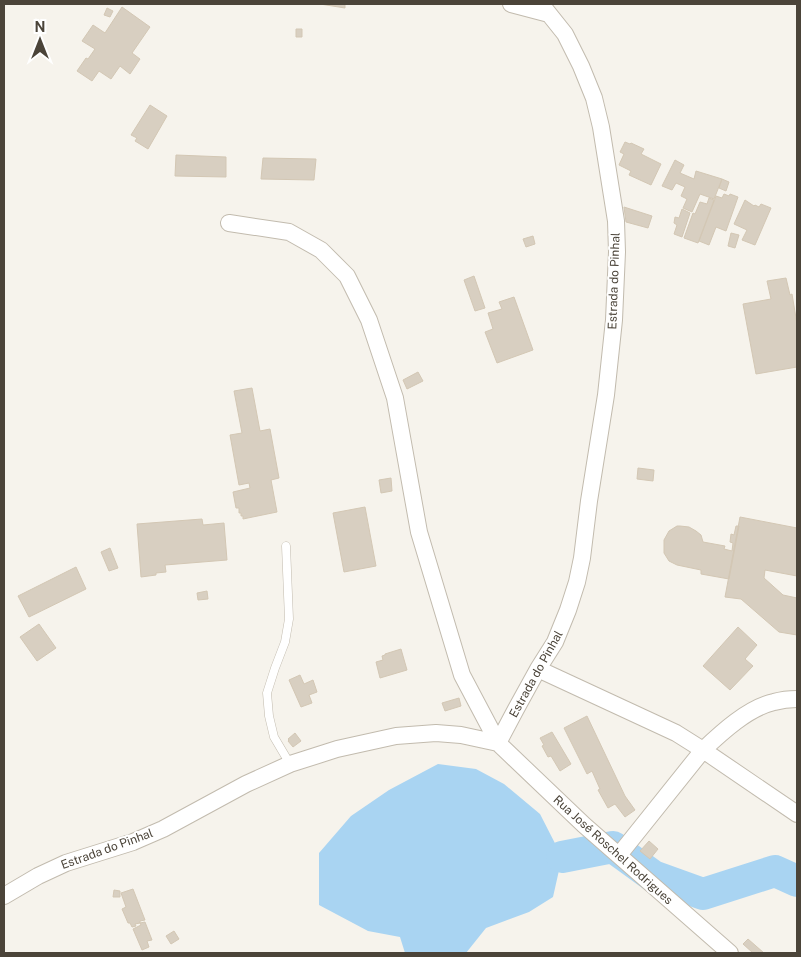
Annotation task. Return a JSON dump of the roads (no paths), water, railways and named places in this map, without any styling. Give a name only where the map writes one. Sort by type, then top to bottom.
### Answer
[{"type":"street","points":[[511,4],[545,9]]},
{"type":"street","name":"Estrada do Pinhal","points":[[4,896],[38,876],[66,863],[96,852],[133,842],[164,829],[246,784],[290,764],[337,749],[396,736],[436,734],[461,735],[498,744],[538,669],[555,642],[577,582],[606,395],[614,320],[617,252],[616,221],[602,127],[594,98],[581,66],[565,34],[545,9]]},
{"type":"street","points":[[229,223],[289,232],[322,250],[347,276],[369,320],[395,398],[419,532],[462,675],[498,744]]},
{"type":"street","points":[[538,669],[676,734],[703,750],[797,814]]},
{"type":"street","points":[[618,855],[703,750],[756,708],[774,702],[797,699]]},
{"type":"street","name":"Rua José Roschel Rodrigues","points":[[498,744],[584,825],[730,953]]},
{"type":"lane","points":[[286,546],[289,619],[285,642],[267,693],[269,716],[274,737],[290,764]]},
{"type":"water","points":[[438,764],[476,769],[504,784],[540,814],[562,857],[553,897],[529,912],[486,928],[466,953],[405,953],[400,937],[368,931],[319,905],[319,853],[351,816],[389,790]]},
{"type":"waterway","points":[[562,857],[613,847],[653,876],[703,894],[775,871],[797,881]]}]
